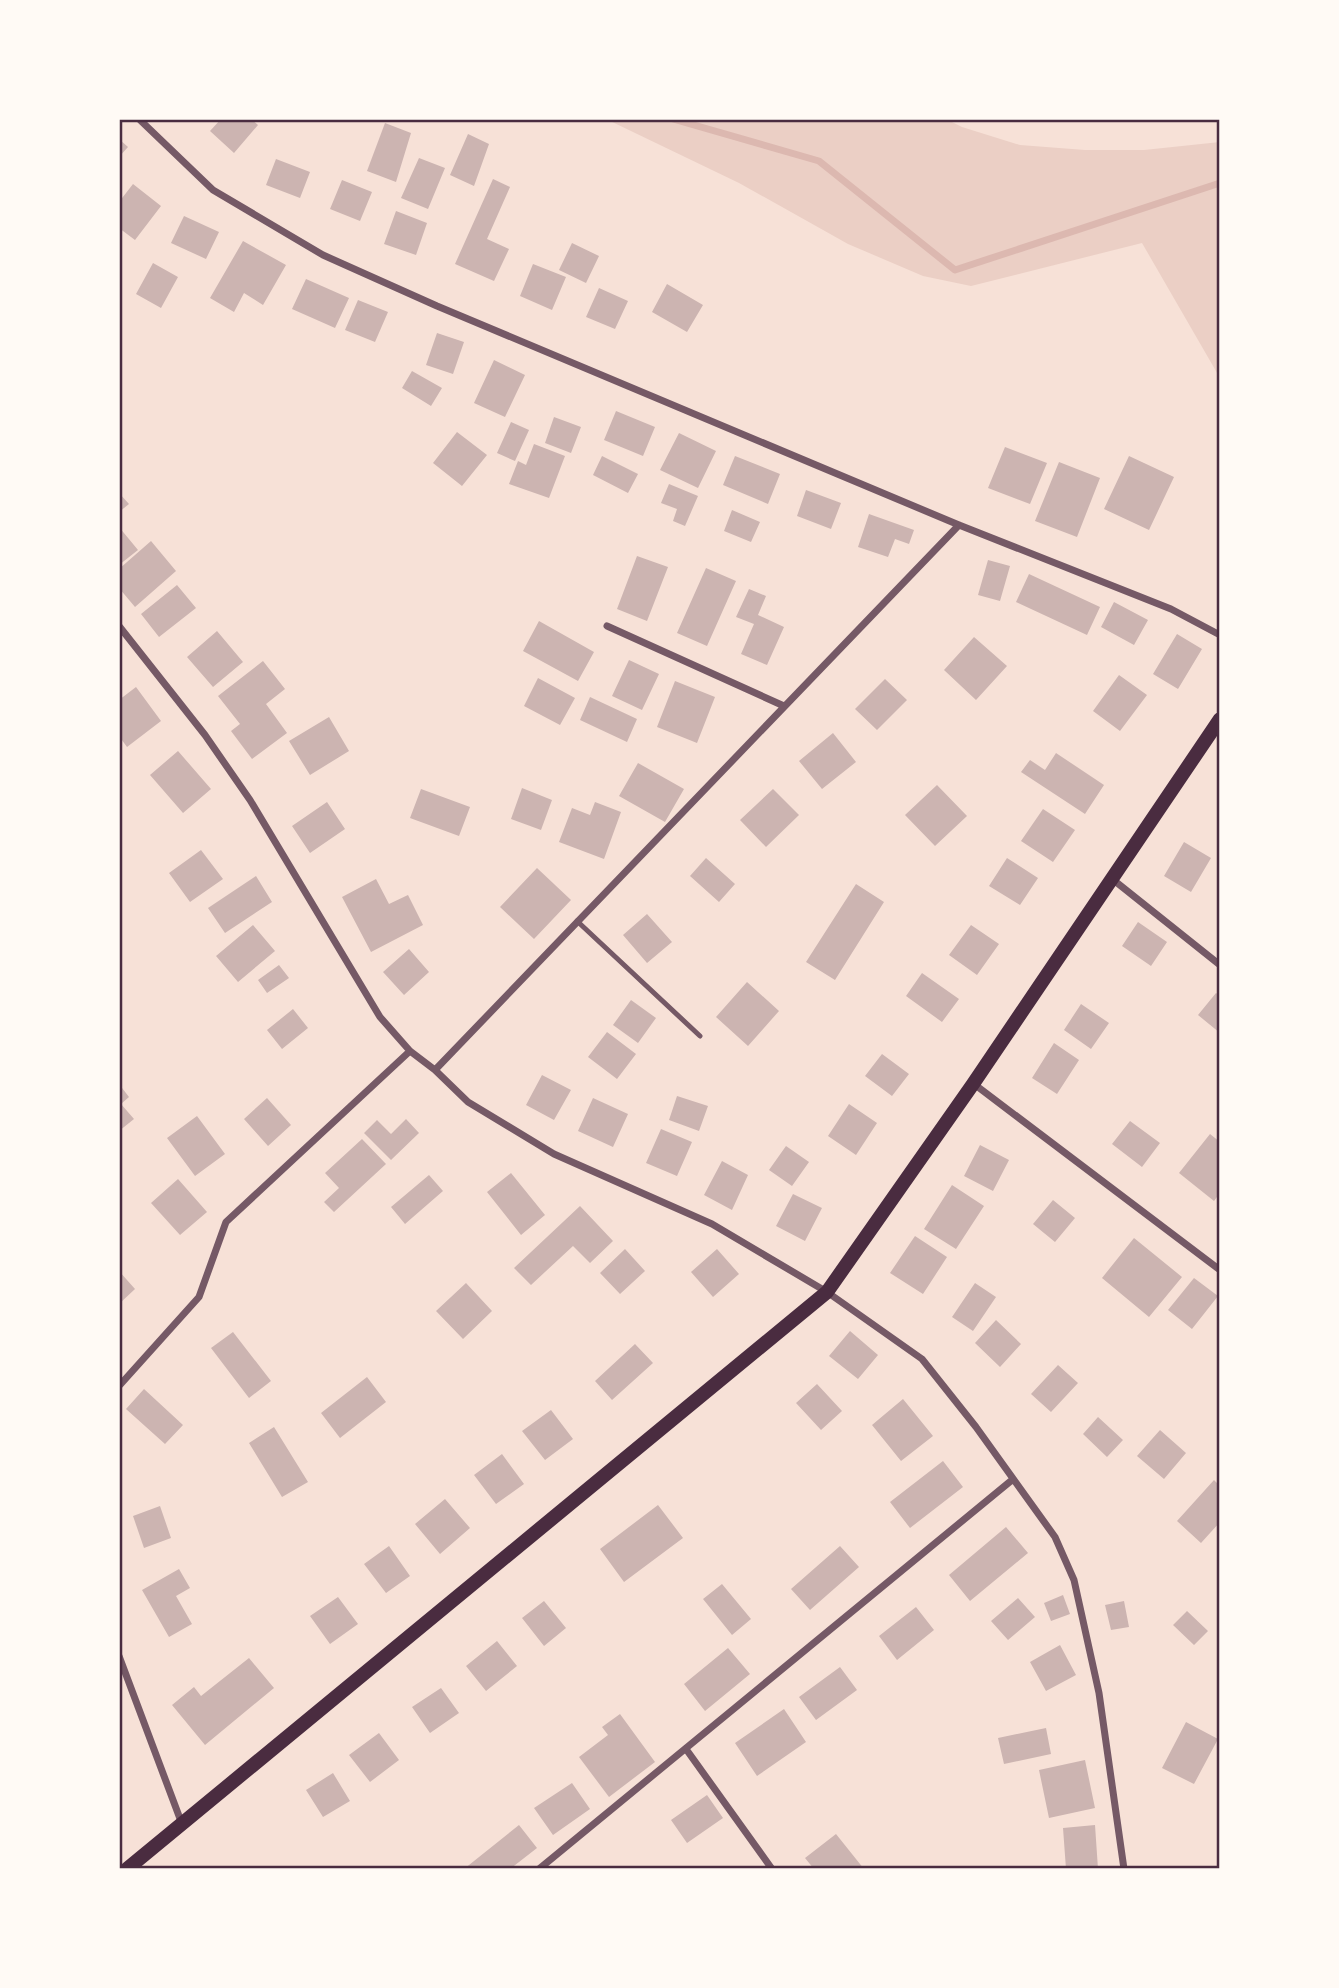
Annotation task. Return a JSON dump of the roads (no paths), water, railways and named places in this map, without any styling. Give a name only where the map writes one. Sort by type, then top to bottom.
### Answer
[{"type":"main road","points":[[127,1869],[827,1292],[973,1084],[1220,719]]},
{"type":"street","points":[[139,119],[213,190],[323,255],[449,311],[959,525],[1171,609],[1220,635]]},
{"type":"street","points":[[435,1070],[959,525]]},
{"type":"street","points":[[119,626],[205,735],[250,800],[380,1017],[410,1051],[435,1070],[468,1102],[554,1154],[712,1224],[827,1292],[922,1359],[976,1427],[1055,1537],[1074,1580],[1099,1693],[1124,1869]]},
{"type":"street","points":[[607,626],[785,706]]},
{"type":"street","points":[[1110,878],[1220,965]]},
{"type":"street","points":[[119,1386],[199,1297],[226,1222],[410,1051]]},
{"type":"street","points":[[973,1084],[1220,1270]]},
{"type":"street","points":[[539,1869],[1012,1480]]},
{"type":"street","points":[[119,1656],[182,1825]]},
{"type":"street","points":[[686,1749],[772,1869]]},
{"type":"lane","points":[[577,921],[699,1035]]},
{"type":"waterway","points":[[673,119],[819,161],[955,270],[1220,183]]}]
